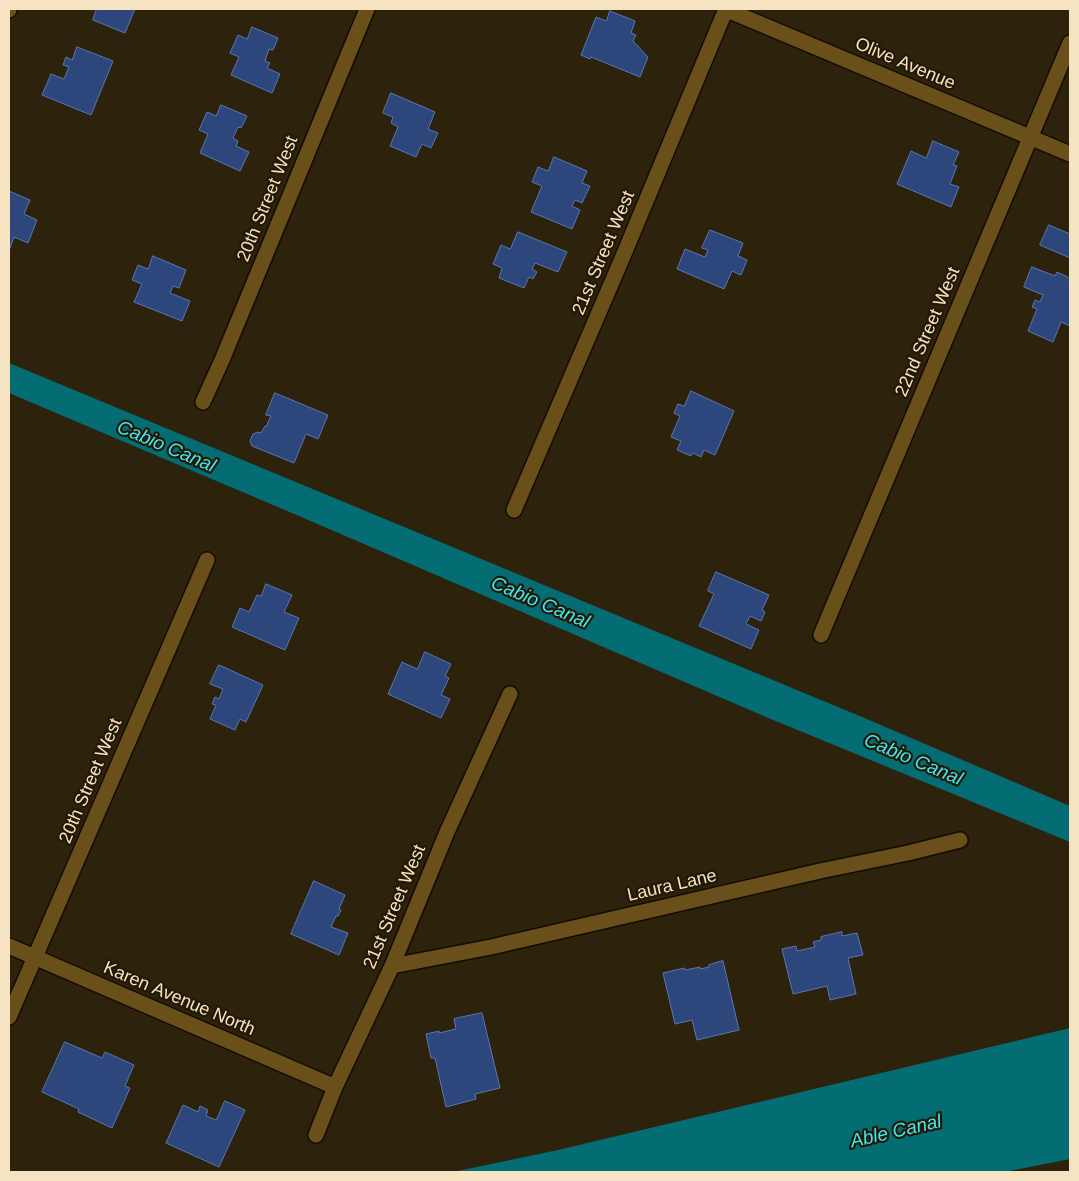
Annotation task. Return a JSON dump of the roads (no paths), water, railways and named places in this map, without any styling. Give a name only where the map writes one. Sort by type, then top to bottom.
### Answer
[{"type":"street","name":"20th Street West","points":[[203,402],[367,9]]},
{"type":"street","name":"Olive Avenue","points":[[726,9],[1070,154]]},
{"type":"street","name":"21st Street West","points":[[514,510],[624,254],[726,9]]},
{"type":"street","name":"22nd Street West","points":[[821,635],[1070,43]]},
{"type":"street","name":"20th Street West","points":[[9,1016],[207,560]]},
{"type":"street","name":"21st Street West","points":[[316,1136],[336,1087],[392,966],[447,832],[510,694]]},
{"type":"street","name":"Laura Lane","points":[[392,966],[491,946],[960,840]]},
{"type":"street","name":"Karen Avenue North","points":[[9,946],[336,1087]]},
{"type":"water","name":"Cabio Canal","points":[[9,363],[862,717],[1070,806],[1070,842],[766,717],[9,393]]},
{"type":"water","name":"Able Canal","points":[[1070,1028],[1070,1159],[1004,1172],[453,1172],[558,1150]]}]
